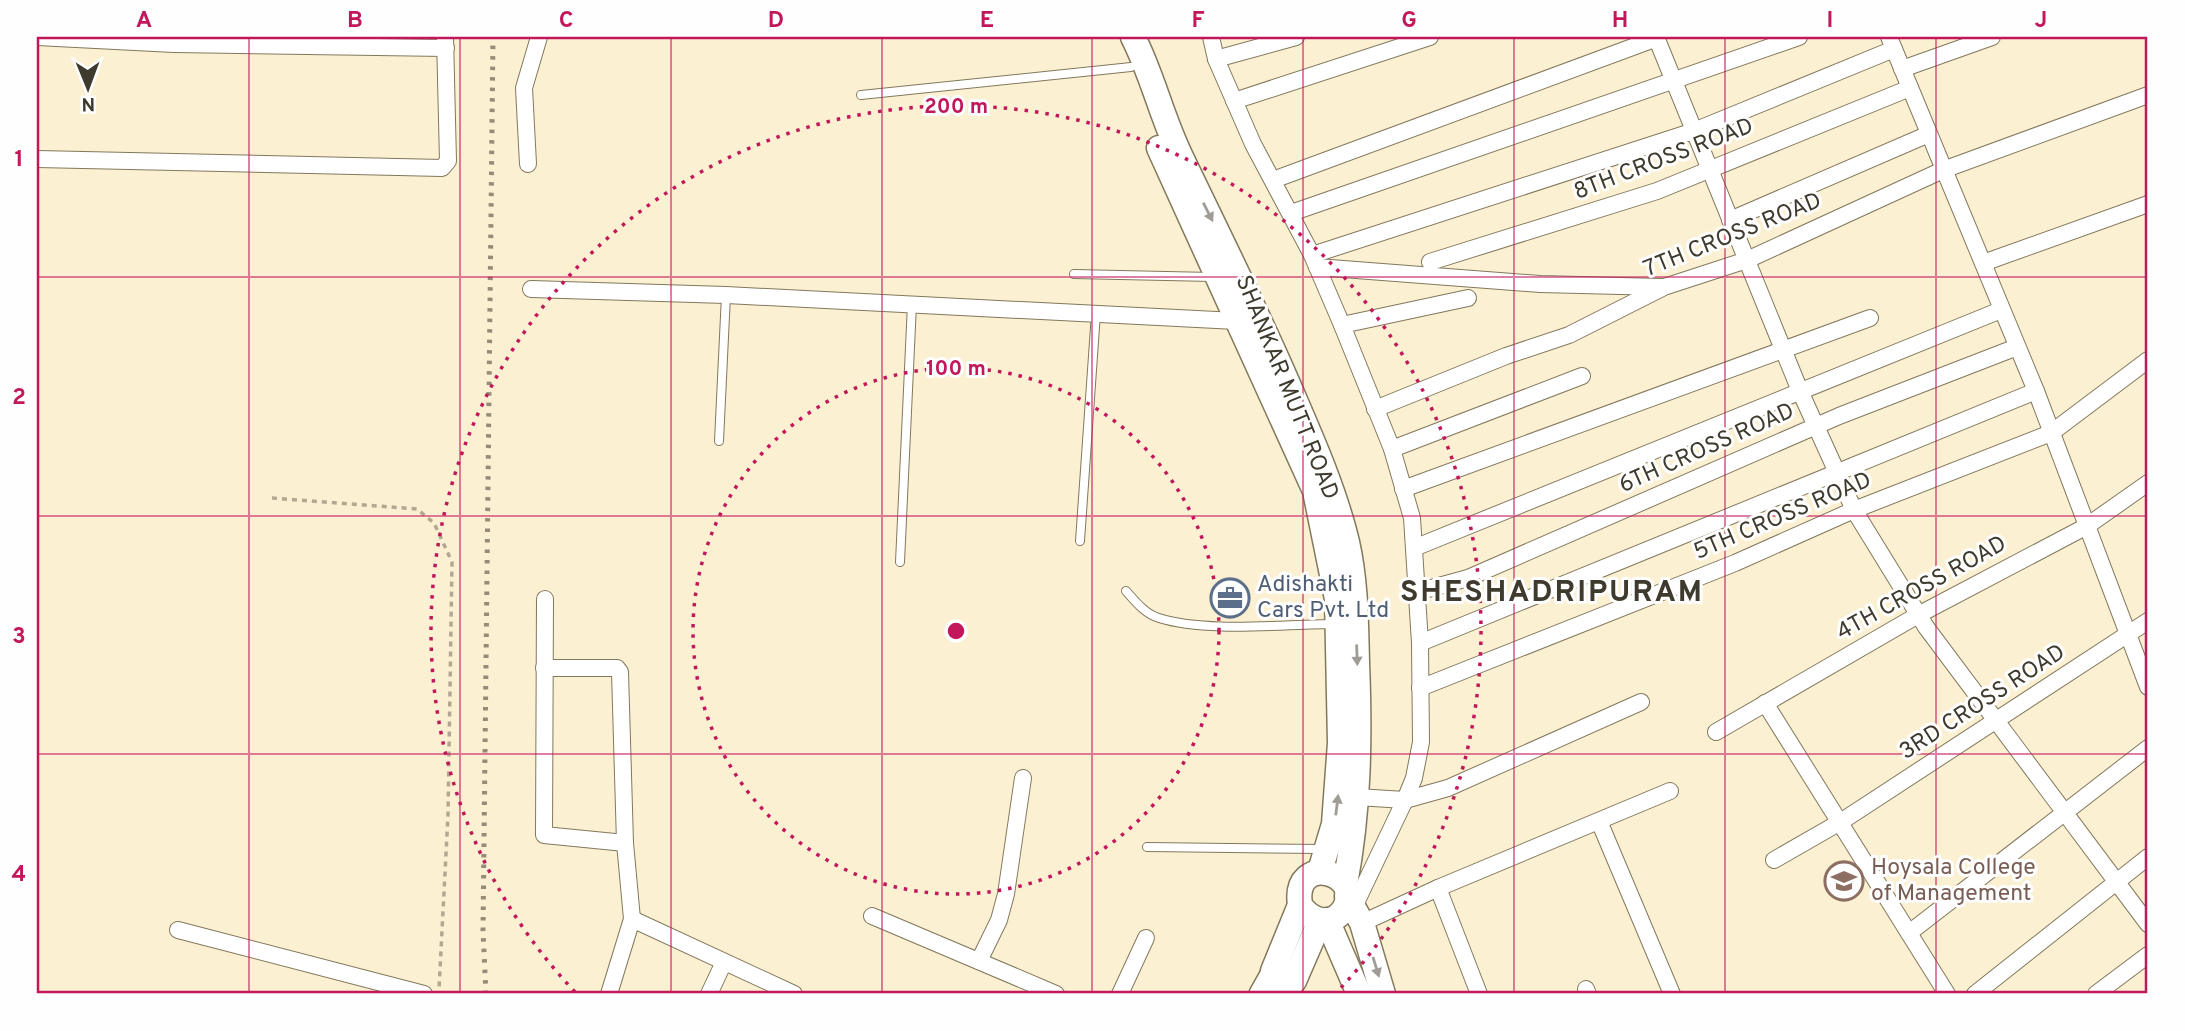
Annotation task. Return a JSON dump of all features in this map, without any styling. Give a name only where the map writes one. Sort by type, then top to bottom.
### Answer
[{"type":"main road","name":"SHANKAR MUTT ROAD","points":[[1132,37],[1131,66],[1164,161],[1258,364],[1337,544],[1339,788],[1324,860]]},
{"type":"main road","name":"SHANKAR MUTT ROAD","points":[[1132,37],[1147,64],[1160,109],[1180,156],[1240,273],[1312,438],[1356,615],[1357,797],[1352,903]]},
{"type":"main road","points":[[1352,903],[1338,916],[1324,920],[1307,916],[1300,905],[1298,894],[1302,883],[1324,860],[1352,903],[1383,994]]},
{"type":"main road","points":[[1278,988],[1300,905]]},
{"type":"main road","points":[[1278,988],[1324,920]]},
{"type":"main road","points":[[1324,920],[1359,994]]},
{"type":"street","points":[[37,37],[174,44],[445,42],[448,161],[442,168],[37,159]]},
{"type":"street","points":[[528,164],[524,88],[538,37]]},
{"type":"street","points":[[1210,37],[1216,59],[1234,101],[1315,261],[1342,325],[1392,449],[1412,518],[1420,643],[1421,742],[1405,800],[1352,903]]},
{"type":"street","points":[[1216,59],[1296,37]]},
{"type":"street","points":[[1234,101],[1430,37]]},
{"type":"street","points":[[1291,214],[1799,37]]},
{"type":"street","points":[[1902,69],[1993,37]]},
{"type":"street","points":[[1273,180],[1657,38],[1800,391],[1853,510],[1918,615],[2148,924]]},
{"type":"street","points":[[1315,261],[1694,131],[1892,43],[2036,391],[2148,687]]},
{"type":"street","name":"8TH CROSS ROAD","points":[[1430,262],[1606,208],[1910,88]]},
{"type":"street","name":"7TH CROSS ROAD","points":[[1375,409],[1506,356],[1569,335],[1664,287],[1747,260],[1943,170],[2148,94]]},
{"type":"street","points":[[1730,220],[1929,134]]},
{"type":"street","points":[[1983,263],[2148,204]]},
{"type":"street","points":[[1315,261],[1540,284],[1664,287]]},
{"type":"street","points":[[531,289],[726,295],[1236,321]]},
{"type":"street","points":[[1342,325],[1468,298]]},
{"type":"street","points":[[1413,548],[2001,310]]},
{"type":"street","points":[[1403,489],[1870,318]]},
{"type":"street","name":"6TH CROSS ROAD","points":[[1417,592],[1468,578],[1815,426],[2017,347]]},
{"type":"street","name":"5TH CROSS ROAD","points":[[1420,688],[1735,563],[1853,510],[2052,433],[2148,360]]},
{"type":"street","points":[[1392,449],[1582,376]]},
{"type":"street","points":[[1420,643],[2036,391]]},
{"type":"street","name":"4TH CROSS ROAD","points":[[1716,732],[1918,615],[2087,526],[2148,483]]},
{"type":"street","points":[[545,599],[544,835],[625,844]]},
{"type":"street","name":"3RD CROSS ROAD","points":[[1774,860],[1842,821],[1997,722],[2148,621]]},
{"type":"street","points":[[544,668],[619,669],[625,844],[632,919],[608,994]]},
{"type":"street","points":[[1357,797],[1405,800],[1461,783],[1641,702]]},
{"type":"street","points":[[1765,704],[1842,821],[1948,994]]},
{"type":"street","points":[[1909,933],[2148,748]]},
{"type":"street","points":[[979,961],[999,920],[1006,894],[1023,778]]},
{"type":"street","points":[[1352,903],[1438,888],[1670,792]]},
{"type":"street","points":[[1599,821],[1672,994]]},
{"type":"street","points":[[1975,994],[2148,857]]},
{"type":"street","points":[[1438,888],[1479,994]]},
{"type":"street","points":[[872,916],[1056,994]]},
{"type":"street","points":[[632,919],[791,994]]},
{"type":"street","points":[[178,930],[424,994]]},
{"type":"street","points":[[1120,994],[1146,937]]},
{"type":"street","points":[[2096,994],[2148,955]]},
{"type":"street","points":[[709,994],[724,962]]},
{"type":"lane","points":[[861,95],[1131,66]]},
{"type":"lane","points":[[1074,274],[1219,278]]},
{"type":"lane","points":[[719,441],[726,295]]},
{"type":"lane","points":[[900,562],[912,304]]},
{"type":"lane","points":[[1080,541],[1096,313]]},
{"type":"lane","points":[[1125,591],[1156,617],[1194,625],[1338,624]]},
{"type":"lane","points":[[1147,847],[1296,846],[1324,860]]},
{"type":"path","points":[[271,498],[416,509],[434,523],[452,562],[448,815],[439,994]]},
{"type":"railway","points":[[486,994],[483,931],[493,37]]},
{"type":"place","name":"Adishakti Cars Pvt. Ltd","points":[[1230,598]]},
{"type":"place","name":"Hoysala College of Management","points":[[1844,881]]},
{"type":"district","name":"SHESHADRIPURAM","points":[[1552,593]]}]
